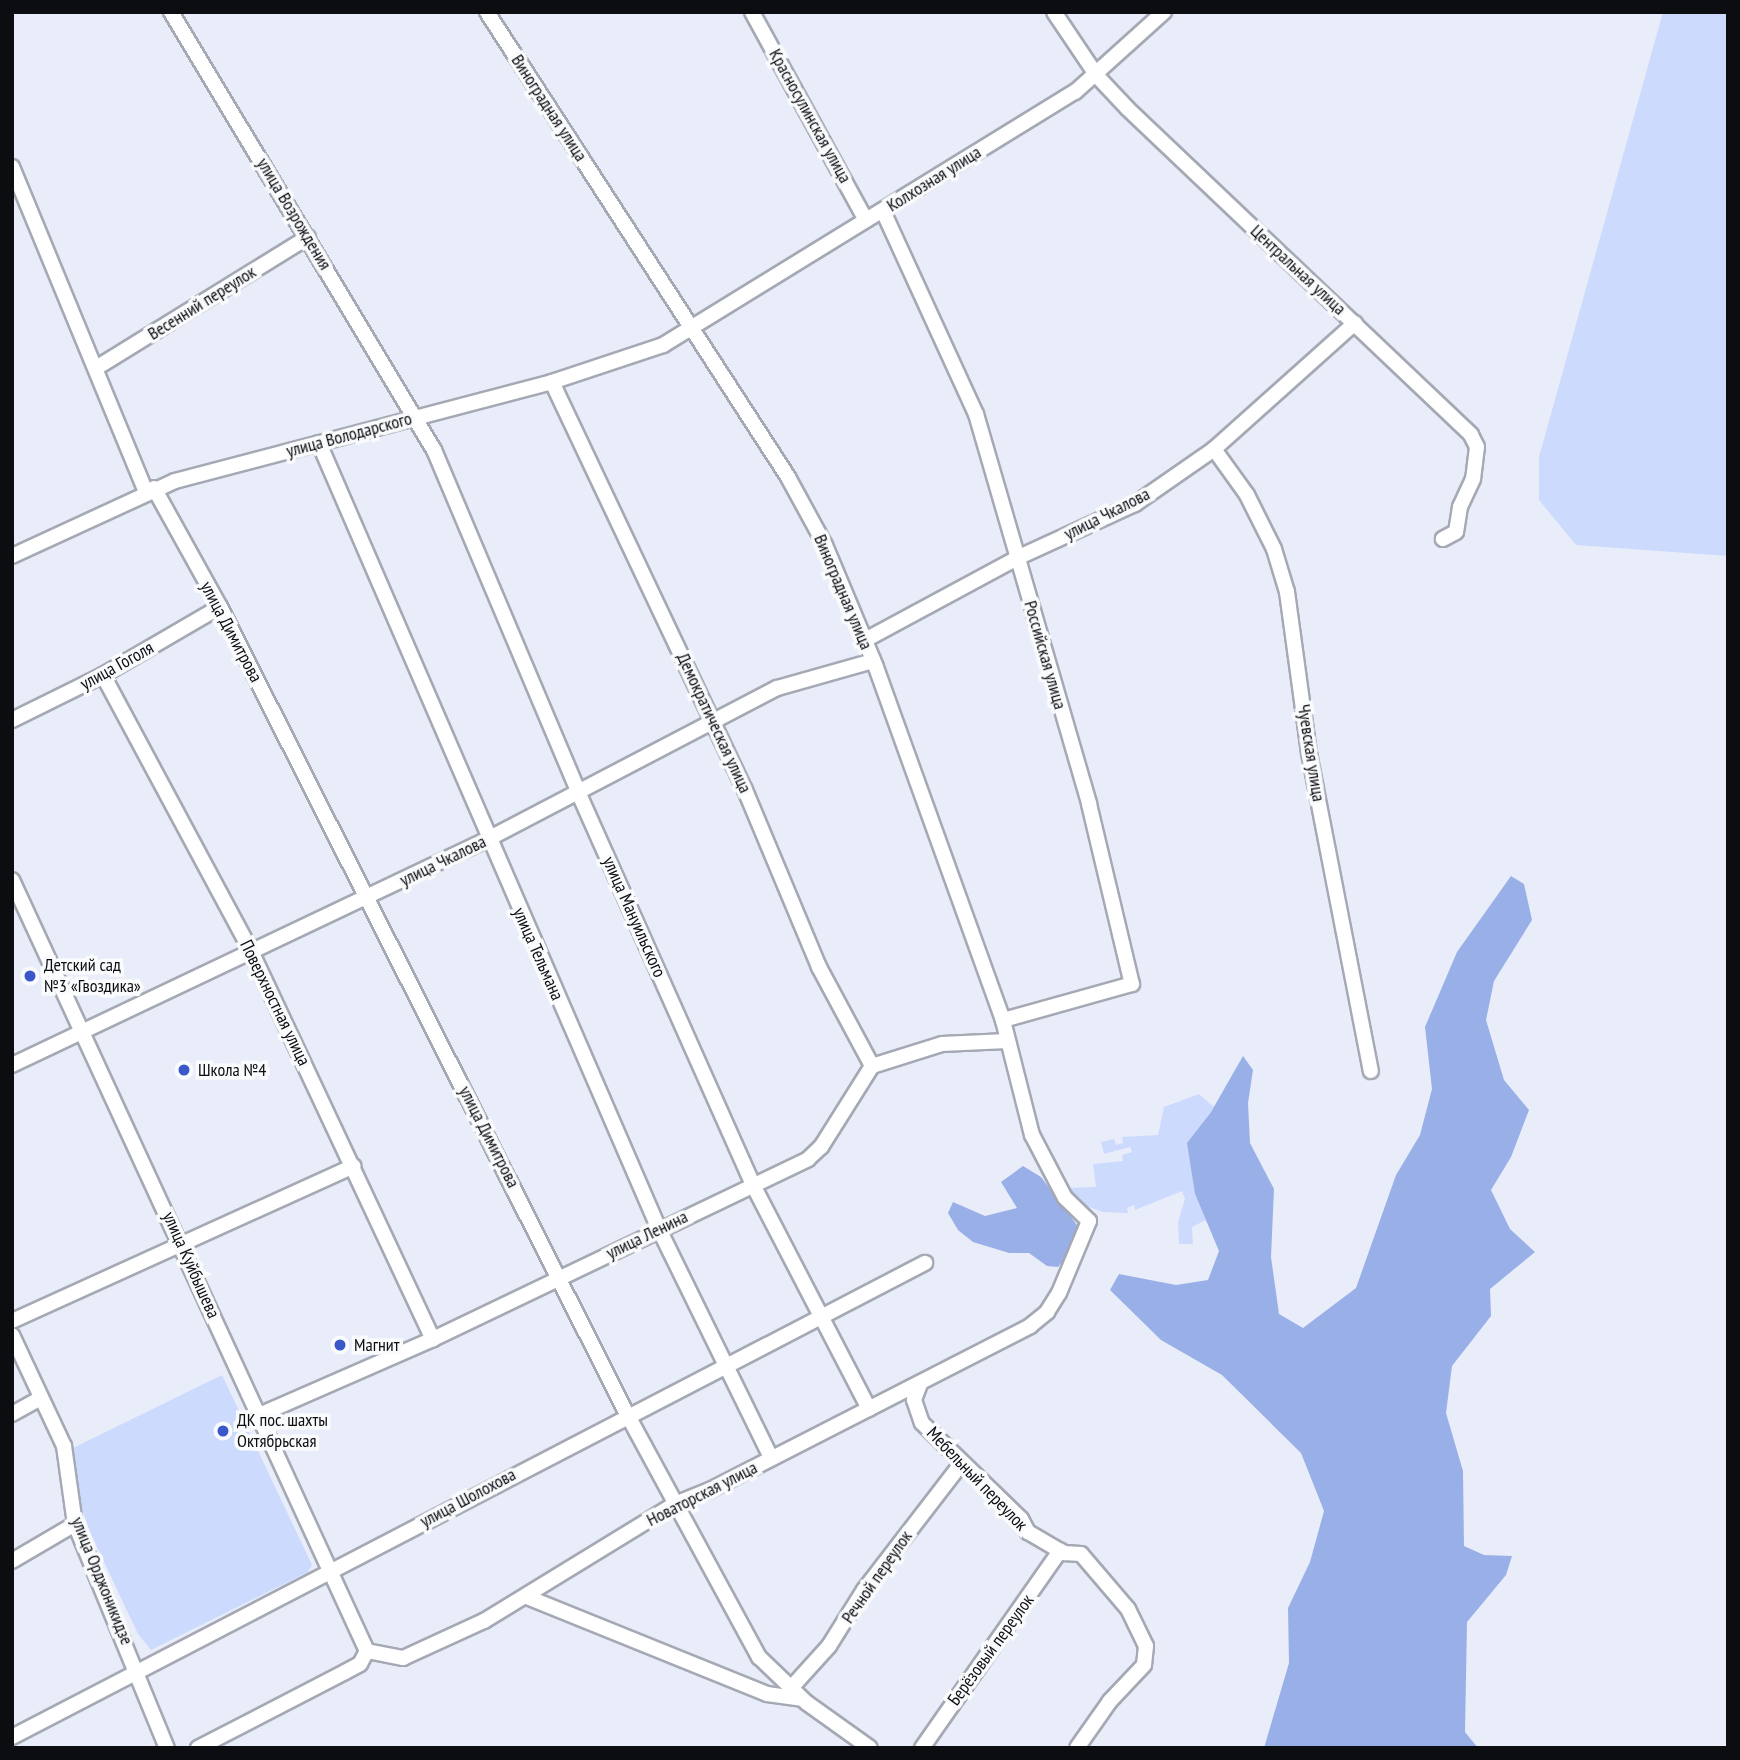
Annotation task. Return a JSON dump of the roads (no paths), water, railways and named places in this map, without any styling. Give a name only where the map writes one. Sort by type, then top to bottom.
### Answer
[{"type":"street","name":"улица Возрождения","points":[[171,12],[417,417]]},
{"type":"street","name":"Виноградная улица","points":[[487,12],[788,477],[825,545],[873,661],[1003,1020],[1041,1156],[1065,1198],[1089,1221]]},
{"type":"street","name":"Красносулинская улица","points":[[752,12],[866,220]]},
{"type":"street","name":"Центральная улица","points":[[1054,12],[1097,76],[1128,110],[1355,323],[1475,441],[1473,479],[1460,507],[1456,532],[1443,539]]},
{"type":"street","name":"Колхозная улица","points":[[692,330],[1097,76],[1164,12]]},
{"type":"street","name":"улица Димитрова","points":[[12,167],[150,490],[220,607],[560,1276],[627,1415],[675,1504],[759,1657],[803,1699],[870,1748]]},
{"type":"street","name":"Российская улица","points":[[883,211],[963,378],[1089,804],[1132,984],[1003,1020]]},
{"type":"street","name":"Весенний переулок","points":[[96,368],[308,237]]},
{"type":"street","name":"улица Чкалова","points":[[864,640],[1017,558],[1135,504],[1214,449],[1355,323]]},
{"type":"street","name":"улица Володарского","points":[[12,556],[150,490],[552,382],[641,354],[692,330]]},
{"type":"street","name":"Демократическая улица","points":[[552,382],[712,719],[819,967],[872,1066]]},
{"type":"street","name":"улица Мануильского","points":[[417,417],[579,794],[753,1185],[869,1409]]},
{"type":"street","name":"улица Тельмана","points":[[319,443],[488,839],[659,1229],[771,1458]]},
{"type":"street","name":"Чуевская улица","points":[[1214,449],[1247,495],[1274,549],[1287,592],[1309,753],[1371,1071]]},
{"type":"street","name":"улица Гоголя","points":[[12,720],[103,675],[220,607]]},
{"type":"street","name":"улица Чкалова","points":[[12,1065],[488,839],[579,794],[712,719],[777,688],[873,661]]},
{"type":"street","name":"Поверхностная улица","points":[[103,675],[251,951],[433,1339]]},
{"type":"street","name":"улица Куйбышева","points":[[12,880],[182,1244],[257,1416],[367,1651]]},
{"type":"street","points":[[872,1066],[942,1044],[1007,1041]]},
{"type":"street","name":"улица Ленина","points":[[257,1416],[433,1339],[808,1159],[821,1147],[872,1066]]},
{"type":"street","points":[[12,1321],[353,1166]]},
{"type":"street","name":"Новаторская улица","points":[[367,1651],[391,1657],[412,1655],[527,1597],[675,1504],[920,1384],[1047,1312],[1088,1233],[1089,1221]]},
{"type":"street","name":"улица Шолохова","points":[[12,1737],[820,1314],[925,1263]]},
{"type":"street","name":"улица Орджоникидзе","points":[[12,1335],[64,1446],[75,1524],[139,1672],[167,1748]]},
{"type":"street","name":"Мебельный переулок","points":[[920,1384],[914,1400],[922,1423],[961,1464],[1021,1519],[1028,1532],[1060,1551],[1081,1554],[1128,1609],[1146,1646],[1144,1665],[1110,1701],[1077,1748]]},
{"type":"street","points":[[12,1414],[41,1398]]},
{"type":"street","name":"Речной переулок","points":[[791,1688],[829,1646],[864,1590],[961,1464]]},
{"type":"street","points":[[12,1561],[75,1524]]},
{"type":"street","name":"Берёзовый переулок","points":[[922,1748],[1060,1551]]},
{"type":"street","points":[[527,1597],[767,1694],[803,1699]]},
{"type":"street","points":[[198,1748],[360,1664],[367,1651]]},
{"type":"water","points":[[1511,876],[1524,884],[1532,920],[1494,981],[1486,1020],[1504,1080],[1529,1110],[1511,1157],[1491,1190],[1510,1229],[1535,1252],[1490,1289],[1491,1316],[1452,1366],[1446,1413],[1463,1471],[1464,1546],[1484,1555],[1512,1556],[1506,1575],[1467,1622],[1465,1732],[1478,1748],[1264,1748],[1289,1663],[1288,1608],[1310,1562],[1324,1511],[1301,1453],[1222,1375],[1161,1340],[1110,1290],[1119,1274],[1176,1285],[1208,1280],[1219,1251],[1195,1194],[1187,1143],[1211,1112],[1243,1056],[1253,1070],[1248,1103],[1250,1143],[1274,1189],[1271,1257],[1279,1314],[1303,1328],[1356,1288],[1396,1175],[1420,1135],[1432,1089],[1425,1027],[1457,952]]},
{"type":"water","points":[[1023,1166],[1041,1177],[1080,1229],[1077,1244],[1058,1267],[1047,1266],[1029,1253],[1009,1253],[973,1242],[958,1230],[948,1213],[953,1202],[985,1216],[1017,1208],[1001,1182]]},
{"type":"place","name":"Детский сад №3 «Гвоздика»","points":[[30,976]]},
{"type":"place","name":"Школа №4","points":[[184,1070]]},
{"type":"place","name":"Магнит","points":[[340,1345]]},
{"type":"place","name":"ДК пос. шахты Октябрьская","points":[[223,1431]]}]
